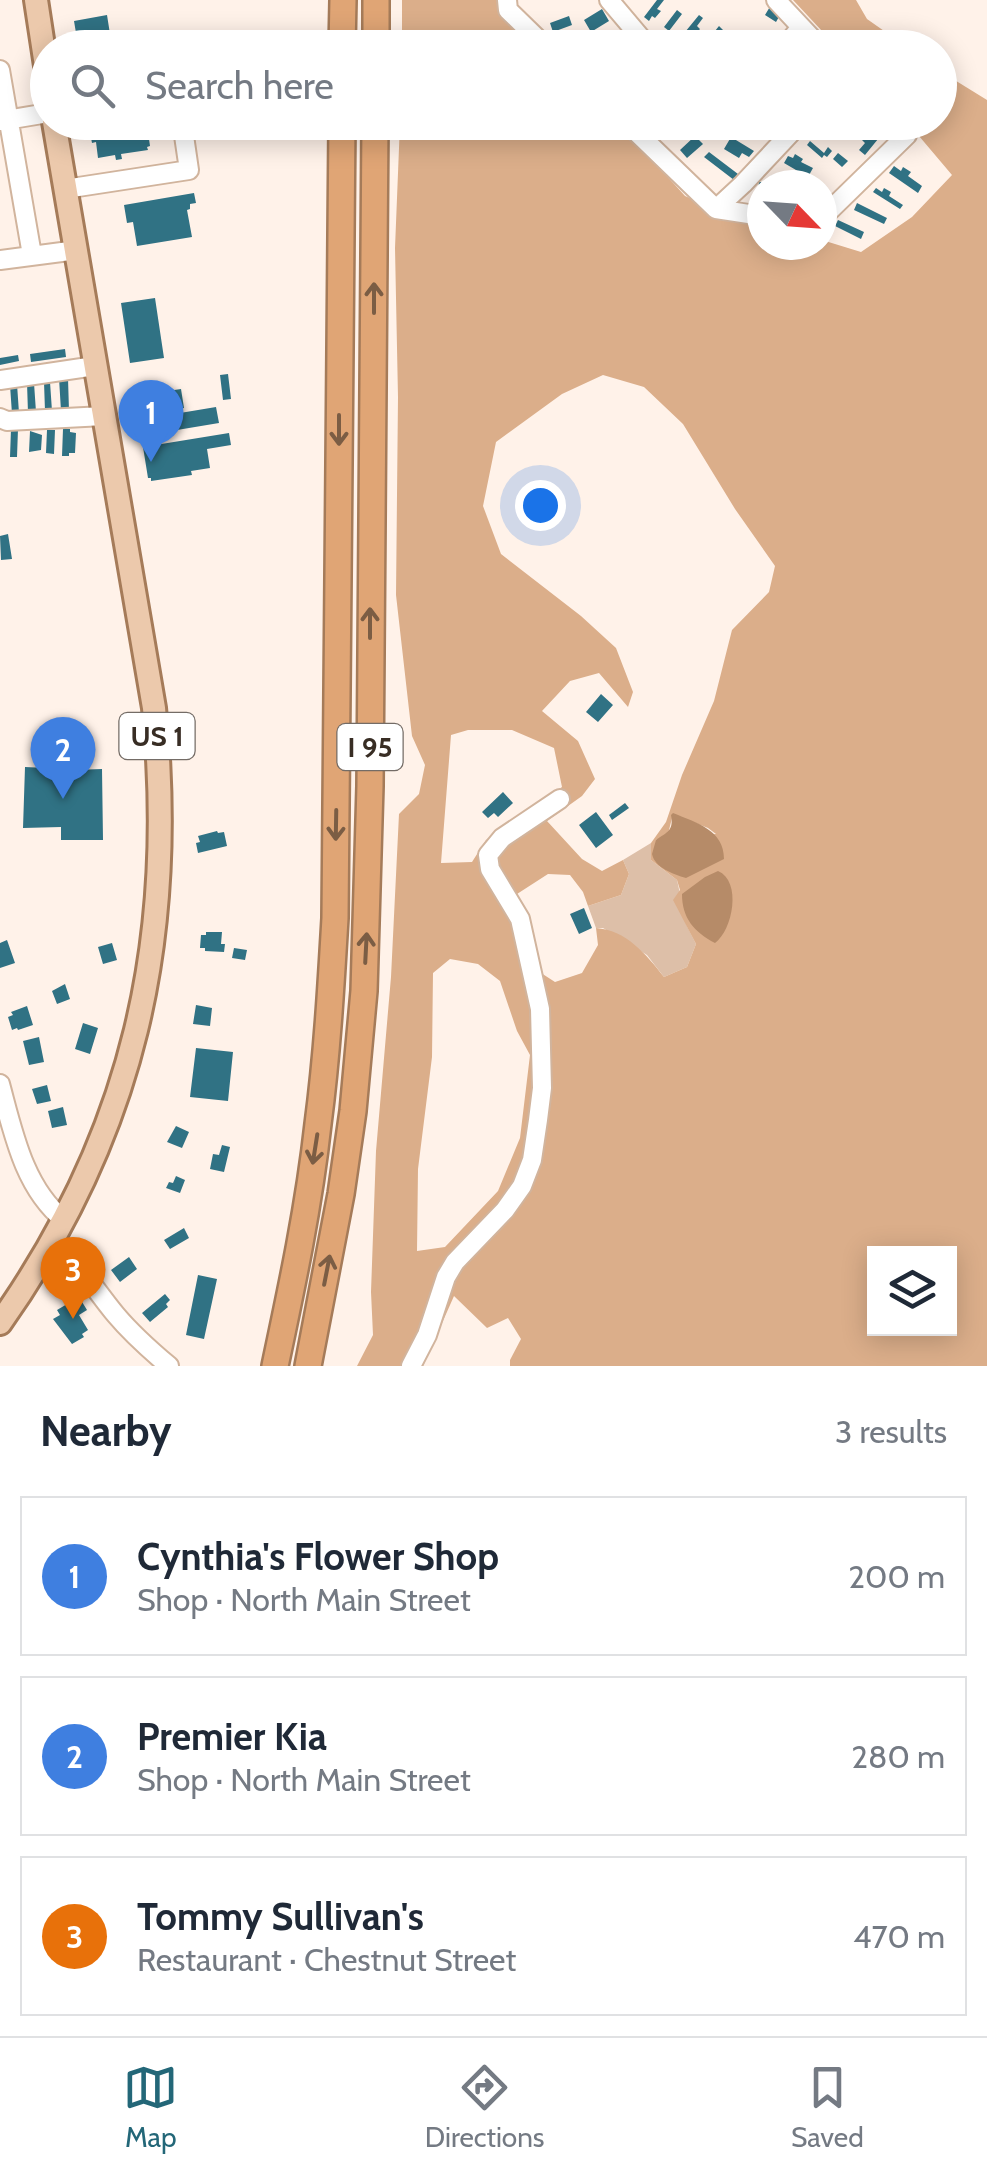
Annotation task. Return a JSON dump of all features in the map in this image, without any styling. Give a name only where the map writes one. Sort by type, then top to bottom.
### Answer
[{"type":"highway","points":[[342,0],[342,30]]},
{"type":"highway","points":[[376,0],[376,30]]},
{"type":"highway","name":"I 95","points":[[275,1366],[310,1182],[330,1004],[337,752],[342,140]]},
{"type":"highway","name":"I 95","points":[[308,1366],[341,1194],[364,991],[370,786],[375,140]]},
{"type":"main road","points":[[36,0],[41,30]]},
{"type":"main road","name":"US 1","points":[[0,1323],[64,1220],[122,1087],[144,1003],[159,895],[160,796],[154,708],[57,140]]},
{"type":"street","points":[[507,0],[508,10],[529,30]]},
{"type":"street","points":[[609,0],[634,30]]},
{"type":"street","points":[[776,0],[804,30]]},
{"type":"street","points":[[0,70],[4,121],[32,255]]},
{"type":"street","points":[[4,121],[30,116]]},
{"type":"street","points":[[65,189],[190,170],[185,140]]},
{"type":"street","points":[[645,140],[716,209],[747,214]]},
{"type":"street","points":[[716,209],[784,140]]},
{"type":"street","points":[[837,204],[903,140]]},
{"type":"street","points":[[0,260],[77,250]]},
{"type":"street","points":[[0,380],[95,366]]},
{"type":"street","points":[[0,418],[7,421],[104,416]]},
{"type":"street","points":[[412,1366],[446,1277],[455,1262],[506,1210],[522,1186],[532,1160],[542,1088],[540,1009],[520,919],[490,870],[488,856],[502,838],[560,799]]},
{"type":"street","points":[[0,1084],[30,1178],[44,1201],[64,1220]]},
{"type":"street","points":[[51,1244],[76,1262],[118,1318],[168,1366]]},
{"type":"shaded area","points":[[402,0],[510,0],[527,30],[402,30]]},
{"type":"shaded area","points":[[793,0],[856,0],[867,19],[883,30],[821,30]]},
{"type":"shaded area","points":[[957,81],[987,100],[987,1366],[510,1366],[521,1339],[508,1318],[487,1328],[454,1296],[423,1366],[357,1366],[373,1335],[376,1151],[391,977],[399,814],[419,794],[425,765],[412,736],[396,595],[395,248],[399,140],[630,140],[685,196],[747,220],[747,260],[837,260],[837,245],[861,252],[912,217],[952,175],[922,140],[957,140]],"holes":[[[603,375],[644,387],[683,424],[775,566],[769,592],[732,630],[714,701],[666,822],[651,843],[651,860],[677,880],[680,890],[673,900],[696,944],[687,967],[664,977],[626,938],[596,928],[598,945],[582,973],[555,982],[538,971],[536,945],[517,894],[548,874],[570,875],[588,906],[621,895],[629,874],[623,860],[602,871],[582,859],[547,821],[582,796],[595,779],[578,741],[542,711],[570,681],[599,673],[628,707],[633,692],[616,648],[501,554],[483,506],[496,442],[562,394]],[[468,730],[512,730],[554,748],[562,787],[486,840],[472,862],[441,863],[451,735]],[[673,814],[716,834],[656,840],[668,834]],[[450,959],[478,964],[500,981],[517,1031],[530,1055],[520,1138],[498,1191],[445,1247],[417,1251],[418,1169],[432,1057],[433,973]]]},
{"type":"shaded area","points":[[673,813],[714,834],[724,859],[686,878],[661,867],[652,854],[656,840],[670,828]]},
{"type":"shaded area","points":[[651,843],[651,860],[677,880],[687,926],[696,944],[687,967],[664,977],[647,955],[603,928],[596,928],[588,906],[621,895],[629,874],[623,860]]},
{"type":"shaded area","points":[[718,871],[730,885],[732,906],[726,928],[715,943],[691,923],[682,894]]},
{"type":"building","points":[[657,0],[664,0],[657,9],[661,11],[649,21],[644,17]]},
{"type":"building","points":[[771,5],[780,15],[776,22],[765,15]]},
{"type":"building","points":[[602,9],[609,21],[590,30],[584,20]]},
{"type":"building","points":[[677,10],[682,14],[670,30],[664,27]]},
{"type":"building","points":[[107,15],[109,30],[76,30],[74,21]]},
{"type":"building","points":[[699,15],[703,18],[697,26],[699,30],[687,30]]},
{"type":"building","points":[[569,16],[572,25],[552,30],[550,23]]},
{"type":"building","points":[[91,140],[149,140],[150,146],[148,150],[121,154],[122,159],[116,160],[115,155],[98,158],[96,142]]},
{"type":"building","points":[[691,140],[703,144],[687,158],[680,150]]},
{"type":"building","points":[[729,140],[736,140],[754,151],[749,157],[742,153],[739,158],[724,149]]},
{"type":"building","points":[[862,140],[877,140],[865,155],[859,150],[865,143]]},
{"type":"building","points":[[810,141],[824,153],[828,147],[832,151],[822,158],[807,145]]},
{"type":"building","points":[[709,152],[738,174],[734,180],[704,157]]},
{"type":"building","points":[[838,153],[848,161],[842,167],[833,159]]},
{"type":"building","points":[[795,154],[803,159],[801,162],[812,170],[796,170],[784,163],[788,156],[793,158]]},
{"type":"building","points":[[894,166],[911,172],[908,176],[922,186],[918,193],[889,173]]},
{"type":"building","points":[[876,188],[891,192],[889,196],[903,205],[900,209],[873,192]]},
{"type":"building","points":[[194,193],[196,203],[187,210],[192,237],[137,246],[133,222],[127,223],[124,205]]},
{"type":"building","points":[[857,203],[887,218],[884,224],[854,210]]},
{"type":"building","points":[[837,222],[864,232],[861,239],[837,227]]},
{"type":"building","points":[[155,298],[164,358],[130,363],[121,303]]},
{"type":"building","points":[[65,349],[66,357],[31,362],[30,354]]},
{"type":"building","points":[[18,355],[19,361],[0,365],[0,358]]},
{"type":"building","points":[[228,374],[231,399],[223,400],[220,375]]},
{"type":"building","points":[[59,378],[68,378],[69,411],[61,411]]},
{"type":"building","points":[[44,382],[50,382],[52,411],[45,411]]},
{"type":"building","points":[[27,383],[34,383],[36,412],[28,413]]},
{"type":"building","points":[[17,384],[19,413],[12,414],[10,385]]},
{"type":"building","points":[[181,389],[184,408],[144,415],[141,395]]},
{"type":"building","points":[[216,407],[219,423],[159,433],[156,417]]},
{"type":"building","points":[[11,429],[18,429],[17,457],[10,457]]},
{"type":"building","points":[[63,429],[76,433],[75,453],[69,456],[62,456]]},
{"type":"building","points":[[47,430],[55,430],[54,454],[46,453]]},
{"type":"building","points":[[30,431],[42,435],[41,450],[29,452]]},
{"type":"building","points":[[229,433],[231,445],[207,449],[210,468],[191,471],[192,475],[151,481],[148,478],[143,447]]},
{"type":"building","points":[[8,534],[12,559],[1,560],[0,536]]},
{"type":"building","points":[[601,694],[613,705],[598,722],[586,712]]},
{"type":"building","points":[[46,746],[75,746],[74,770],[102,769],[103,840],[61,840],[61,827],[23,828],[25,767],[46,768]]},
{"type":"building","points":[[503,792],[513,803],[498,817],[494,813],[488,818],[482,812]]},
{"type":"building","points":[[625,803],[629,808],[612,820],[609,815]]},
{"type":"building","points":[[596,812],[613,835],[596,848],[579,825]]},
{"type":"building","points":[[224,832],[227,846],[198,853],[198,836]]},
{"type":"building","points":[[584,908],[592,928],[579,934],[570,914]]},
{"type":"building","points":[[222,932],[224,952],[200,948],[201,935]]},
{"type":"building","points":[[7,940],[15,963],[0,968],[0,943]]},
{"type":"building","points":[[112,943],[117,960],[103,964],[98,947]]},
{"type":"building","points":[[234,948],[247,950],[245,960],[232,958]]},
{"type":"building","points":[[65,984],[70,999],[57,1004],[52,991]]},
{"type":"building","points":[[196,1005],[212,1008],[210,1026],[193,1024]]},
{"type":"building","points":[[27,1006],[33,1025],[12,1030],[8,1017],[13,1015],[11,1012]]},
{"type":"building","points":[[83,1023],[98,1028],[90,1054],[75,1049]]},
{"type":"building","points":[[39,1037],[44,1062],[29,1065],[23,1041]]},
{"type":"building","points":[[196,1048],[233,1052],[228,1101],[190,1097]]},
{"type":"building","points":[[47,1085],[51,1101],[37,1104],[32,1089]]},
{"type":"building","points":[[63,1107],[67,1125],[52,1128],[48,1111]]},
{"type":"building","points":[[176,1126],[189,1132],[182,1148],[167,1142]]},
{"type":"building","points":[[222,1145],[230,1147],[224,1172],[210,1169],[213,1154],[219,1155]]},
{"type":"building","points":[[176,1176],[185,1180],[180,1193],[166,1188]]},
{"type":"building","points":[[184,1228],[189,1238],[170,1249],[164,1240]]},
{"type":"building","points":[[129,1257],[137,1269],[120,1282],[111,1270]]},
{"type":"building","points":[[198,1275],[217,1279],[204,1339],[186,1335]]},
{"type":"building","points":[[165,1294],[170,1300],[168,1307],[150,1322],[142,1313]]},
{"type":"building","points":[[79,1297],[87,1310],[79,1315],[88,1330],[72,1344],[53,1319],[60,1315],[57,1310]]},
{"type":"place","name":"Cynthia's Flower Shop","points":[[151,462]]},
{"type":"place","name":"Premier Kia","points":[[63,799]]},
{"type":"place","name":"Tommy Sullivan's","points":[[73,1319]]}]
